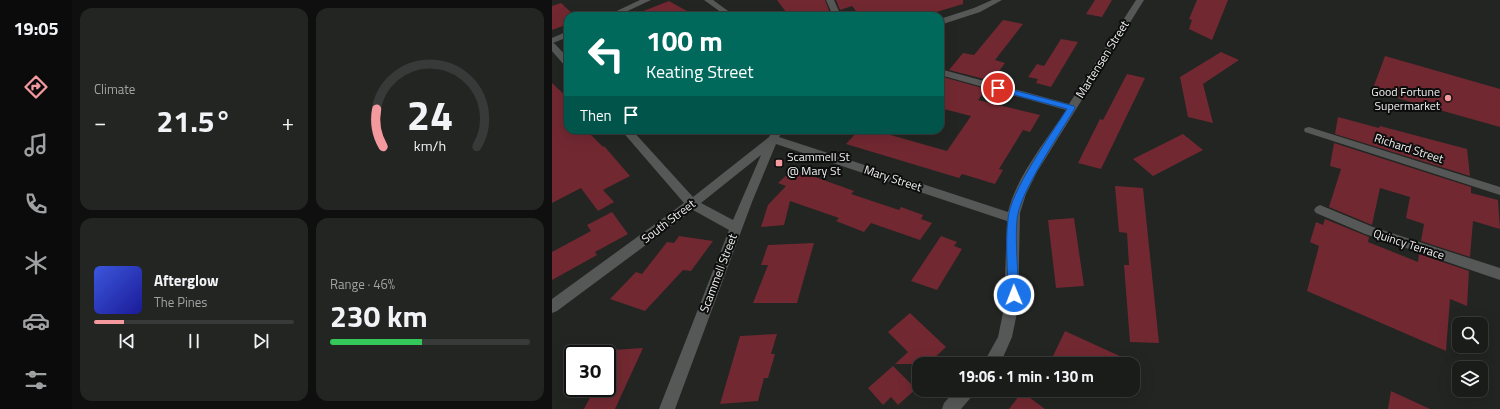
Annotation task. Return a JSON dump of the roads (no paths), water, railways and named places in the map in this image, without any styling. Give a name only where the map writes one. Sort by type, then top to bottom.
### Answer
[{"type":"street","points":[[619,12],[647,0]]},
{"type":"street","points":[[708,0],[725,12]]},
{"type":"street","points":[[830,0],[835,12]]},
{"type":"street","points":[[944,21],[977,10],[998,0]]},
{"type":"street","name":"Martensen Street","points":[[995,357],[1008,329],[1014,295],[1012,218],[1017,202],[1027,181],[1071,108],[1140,0]]},
{"type":"street","points":[[552,41],[564,36]]},
{"type":"street","points":[[552,46],[564,60]]},
{"type":"street","points":[[944,73],[1071,108]]},
{"type":"street","name":"Richard Street","points":[[1309,130],[1500,191]]},
{"type":"street","points":[[630,134],[692,204],[736,228]]},
{"type":"street","name":"Mary Street","points":[[776,134],[1012,218]]},
{"type":"street","name":"South Street","points":[[552,307],[692,204],[776,134]]},
{"type":"street","name":"Scammell Street","points":[[667,409],[736,228],[776,134]]},
{"type":"street","name":"Quincy Terrace","points":[[1320,210],[1369,231],[1500,274]]},
{"type":"street","points":[[950,409],[961,397]]},
{"type":"place","name":"Good Fortune Supermarket","points":[[1448,98]]},
{"type":"place","name":"Scammell St @ Mary St","points":[[779,163]]}]
